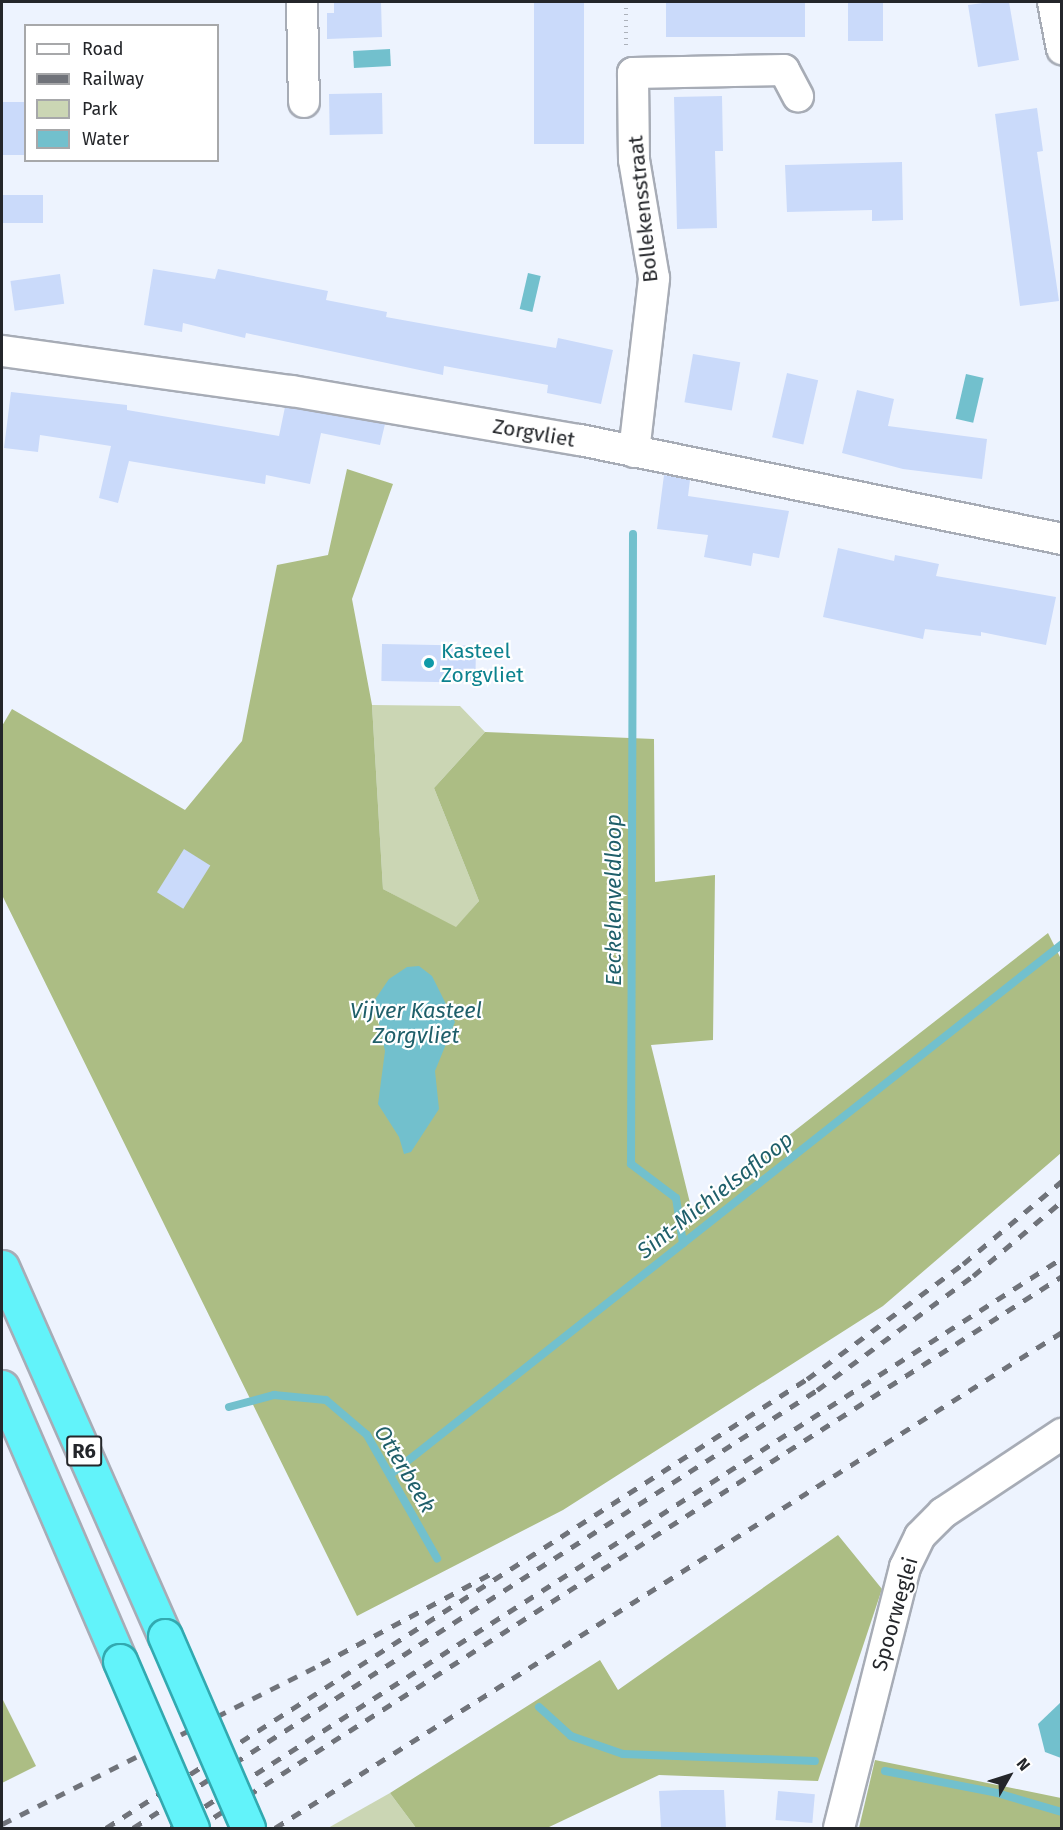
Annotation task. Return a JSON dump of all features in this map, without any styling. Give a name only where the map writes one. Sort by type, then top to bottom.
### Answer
[{"type":"highway","name":"R6","points":[[2,1267],[248,1828]]},
{"type":"highway","name":"R6","points":[[2,1387],[192,1828]]},
{"type":"street","points":[[302,2],[304,102]]},
{"type":"street","points":[[1053,2],[1061,39]]},
{"type":"street","points":[[633,73],[784,70],[798,96]]},
{"type":"street","name":"Bollekensstraat","points":[[633,73],[634,160],[654,278],[634,452]]},
{"type":"street","name":"Zorgvliet","points":[[2,351],[292,391],[634,452],[1062,539]]},
{"type":"street","name":"Spoorweglei","points":[[839,1828],[906,1567],[920,1536],[943,1513],[1062,1434]]},
{"type":"path","points":[[626,2],[626,61],[633,73]]},
{"type":"green space","points":[[347,469],[393,484],[352,599],[372,705],[383,889],[456,927],[479,901],[434,788],[485,732],[654,739],[655,882],[715,875],[713,1040],[651,1045],[692,1211],[1048,933],[1061,959],[1061,1153],[883,1306],[563,1510],[357,1616],[2,895],[2,726],[12,709],[185,810],[242,741],[277,565],[328,555]]},
{"type":"green space","points":[[372,705],[460,706],[485,732],[434,788],[479,901],[456,928],[383,889]]},
{"type":"green space","points":[[838,1535],[882,1589],[818,1781],[659,1775],[547,1828],[416,1828],[390,1793],[600,1660],[618,1690]]},
{"type":"green space","points":[[2,1698],[36,1766],[2,1783]]},
{"type":"green space","points":[[875,1760],[1061,1798],[1061,1828],[859,1828]]},
{"type":"green space","points":[[390,1793],[416,1828],[328,1828]]},
{"type":"water","points":[[390,49],[391,66],[354,68],[353,51]]},
{"type":"water","points":[[528,273],[541,276],[532,312],[520,309]]},
{"type":"water","points":[[966,374],[984,378],[973,423],[956,419]]},
{"type":"water","name":"Vijver Kasteel Zorgvliet","points":[[419,966],[432,976],[455,1022],[435,1071],[439,1109],[411,1152],[404,1154],[399,1137],[378,1104],[385,1051],[374,1001],[389,979],[407,967]]},
{"type":"water","points":[[1061,1702],[1061,1758],[1045,1752],[1038,1724]]},
{"type":"building","points":[[334,2],[381,2],[382,37],[327,39],[327,13],[334,13]]},
{"type":"building","points":[[534,2],[584,2],[584,144],[534,144]]},
{"type":"building","points":[[666,2],[805,2],[805,37],[666,37]]},
{"type":"building","points":[[848,2],[883,2],[883,41],[848,41]]},
{"type":"building","points":[[1009,2],[1019,60],[978,67],[968,5]]},
{"type":"building","points":[[382,93],[383,134],[330,135],[329,94]]},
{"type":"building","points":[[722,96],[723,151],[715,151],[717,228],[677,229],[674,97]]},
{"type":"building","points":[[2,102],[24,102],[24,155],[2,155]]},
{"type":"building","points":[[1037,108],[1043,151],[1037,152],[1059,301],[1020,306],[995,114]]},
{"type":"building","points":[[902,162],[903,220],[872,221],[872,210],[787,212],[785,165]]},
{"type":"building","points":[[3,195],[43,195],[43,223],[3,223]]},
{"type":"building","points":[[153,269],[215,279],[218,269],[328,291],[326,300],[387,312],[386,317],[556,348],[558,338],[613,350],[601,404],[547,393],[548,385],[444,366],[443,375],[246,333],[245,338],[183,323],[182,332],[144,325]]},
{"type":"building","points":[[60,274],[64,304],[15,311],[10,281]]},
{"type":"building","points":[[693,354],[740,362],[732,411],[684,402]]},
{"type":"building","points":[[787,373],[818,380],[803,445],[772,437]]},
{"type":"building","points":[[857,390],[894,399],[888,426],[987,439],[982,479],[903,469],[842,453]]},
{"type":"building","points":[[11,392],[127,405],[127,410],[279,436],[285,407],[385,424],[380,445],[321,433],[310,484],[266,475],[265,484],[129,461],[118,503],[99,498],[111,446],[40,435],[38,452],[4,448]]},
{"type":"building","points":[[664,475],[690,480],[688,496],[789,511],[779,558],[753,553],[751,566],[704,557],[708,535],[657,529]]},
{"type":"building","points":[[838,548],[894,561],[895,555],[939,564],[936,576],[1056,597],[1046,645],[981,632],[981,636],[925,629],[923,639],[823,617]]},
{"type":"building","name":"Kasteel Zorgvliet","points":[[382,644],[476,646],[475,683],[381,681]]},
{"type":"building","points":[[184,849],[210,865],[183,909],[157,892]]},
{"type":"building","points":[[724,1790],[726,1828],[661,1828],[659,1791]]},
{"type":"building","points":[[778,1791],[815,1794],[812,1823],[775,1820]]},
{"type":"waterway","name":"Eeckelenveldloop","points":[[633,534],[631,1164],[676,1198],[683,1243]]},
{"type":"waterway","name":"Sint-Michielsafloop","points":[[391,1474],[1062,944]]},
{"type":"waterway","name":"Otterbeek","points":[[229,1407],[274,1395],[326,1400],[367,1435],[437,1558]]},
{"type":"waterway","name":"Otterbeek","points":[[539,1707],[571,1736],[623,1754],[815,1761]]},
{"type":"waterway","name":"Otterbeek","points":[[885,1771],[997,1793],[1062,1812]]},
{"type":"railway","points":[[106,1828],[807,1379],[963,1264],[1062,1181]]},
{"type":"railway","points":[[133,1828],[817,1390],[973,1276],[1062,1201]]},
{"type":"railway","points":[[171,1828],[1062,1258]]},
{"type":"railway","points":[[197,1828],[1062,1276]]},
{"type":"railway","points":[[275,1828],[1062,1332]]},
{"type":"railway","points":[[2,1824],[321,1664],[490,1574]]},
{"type":"place","name":"Kasteel Zorgvliet","points":[[429,663]]}]
